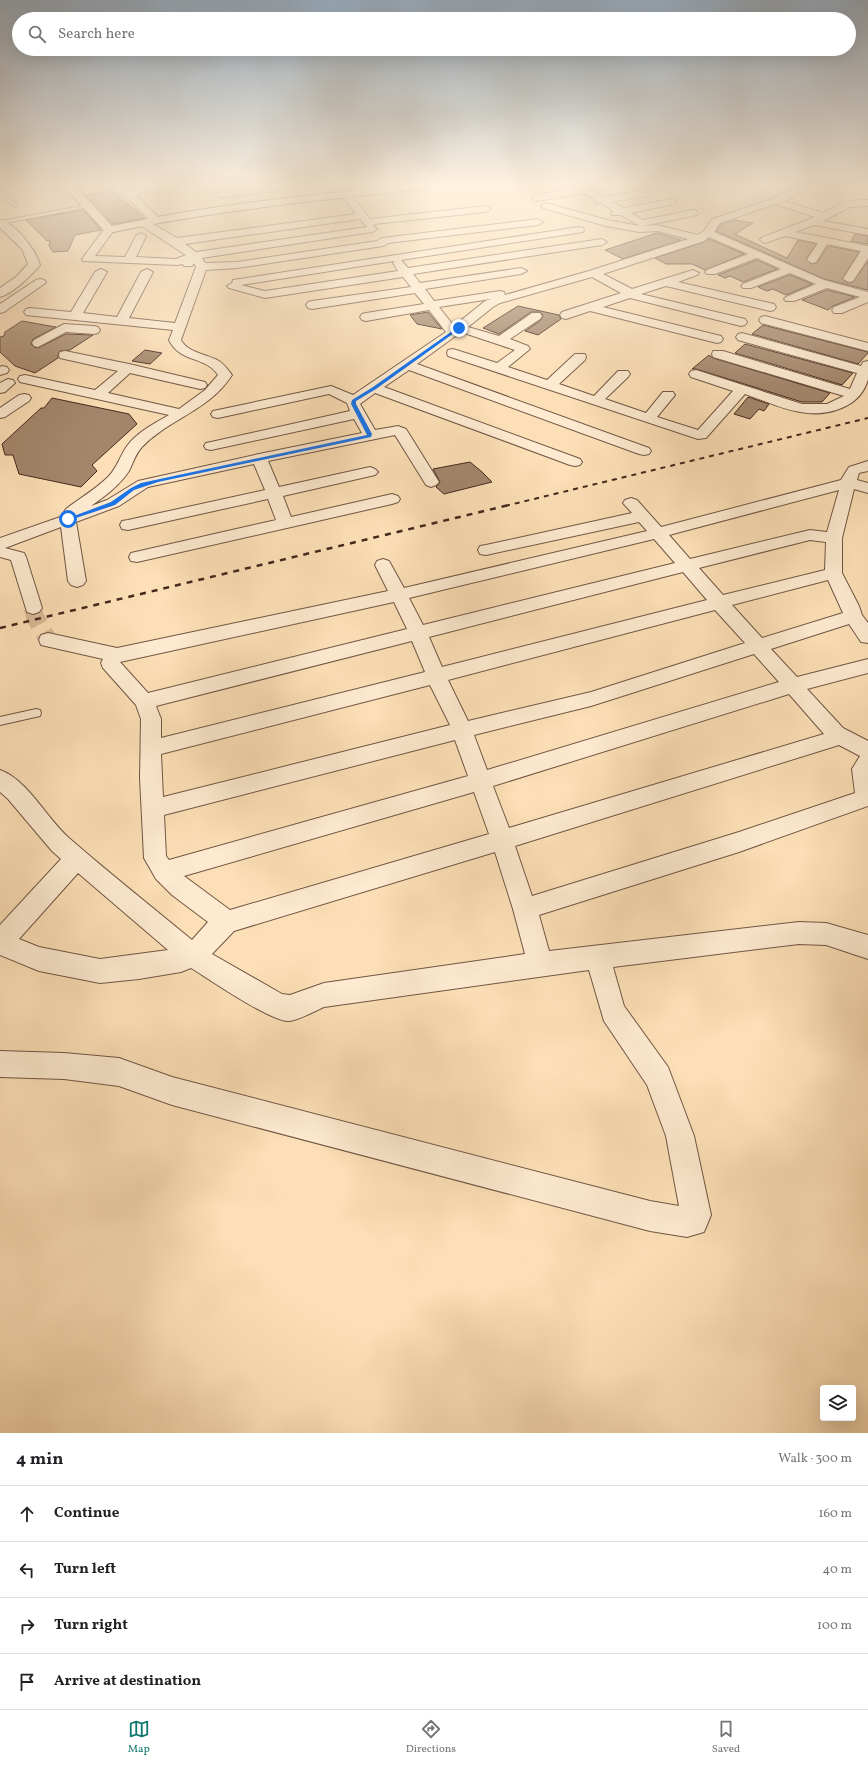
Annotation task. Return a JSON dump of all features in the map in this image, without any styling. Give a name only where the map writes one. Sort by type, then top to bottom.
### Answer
[{"type":"street","points":[[0,294],[20,279],[34,265],[33,257],[29,252]]},
{"type":"street","points":[[92,252],[87,259],[177,262],[192,256],[191,260]]},
{"type":"street","points":[[129,260],[133,252]]},
{"type":"street","points":[[188,252],[191,260],[202,267],[237,266],[323,252]]},
{"type":"street","points":[[191,260],[227,252]]},
{"type":"street","points":[[390,252],[431,306],[456,331],[501,340],[524,349],[498,369]]},
{"type":"street","points":[[429,252],[233,283],[265,295],[537,252]]},
{"type":"street","points":[[211,446],[356,407],[375,388],[456,331],[489,304],[593,273],[656,252]]},
{"type":"street","points":[[752,252],[826,284],[868,297]]},
{"type":"street","points":[[812,260],[817,252]]},
{"type":"street","points":[[849,279],[866,252]]},
{"type":"street","points":[[711,272],[758,254]]},
{"type":"street","points":[[63,521],[118,474],[130,450],[136,444],[215,390],[225,375],[219,366],[180,348],[178,333],[202,267]]},
{"type":"street","points":[[731,298],[743,287],[791,269]]},
{"type":"street","points":[[312,305],[521,271]]},
{"type":"street","points":[[75,316],[102,272]]},
{"type":"street","points":[[121,321],[147,272]]},
{"type":"street","points":[[593,273],[630,293],[741,322]]},
{"type":"street","points":[[566,315],[693,273]]},
{"type":"street","points":[[0,279],[20,279]]},
{"type":"street","points":[[0,309],[40,282]]},
{"type":"street","points":[[664,282],[770,307]]},
{"type":"street","points":[[790,299],[826,284]]},
{"type":"street","points":[[366,317],[500,294]]},
{"type":"street","points":[[838,310],[868,297]]},
{"type":"street","points":[[589,307],[717,339]]},
{"type":"street","points":[[27,308],[75,316],[121,321],[178,333]]},
{"type":"street","points":[[501,340],[536,316]]},
{"type":"street","points":[[765,320],[868,347]]},
{"type":"street","points":[[38,343],[64,328],[106,332]]},
{"type":"street","points":[[160,338],[178,333]]},
{"type":"street","points":[[696,374],[800,408],[812,410],[825,409],[840,404],[853,394],[866,368],[742,337]]},
{"type":"street","points":[[453,353],[700,435],[742,389]]},
{"type":"street","points":[[718,354],[853,394]]},
{"type":"street","points":[[65,355],[200,385]]},
{"type":"street","points":[[549,386],[580,357]]},
{"type":"street","points":[[408,365],[644,451]]},
{"type":"street","points":[[97,395],[129,368]]},
{"type":"street","points":[[596,401],[622,374]]},
{"type":"street","points":[[25,379],[180,413]]},
{"type":"street","points":[[375,388],[575,462]]},
{"type":"street","points":[[218,414],[331,390],[356,407],[370,436]]},
{"type":"street","points":[[648,419],[668,395]]},
{"type":"street","points":[[0,414],[24,398]]},
{"type":"street","points":[[0,544],[113,504],[133,489],[143,484],[259,458],[398,430],[401,432],[431,482]]},
{"type":"street","points":[[259,458],[286,523]]},
{"type":"street","points":[[868,466],[854,470],[850,476],[834,538],[833,573],[850,606],[853,616],[868,637]]},
{"type":"street","points":[[128,525],[370,472]]},
{"type":"street","points":[[223,925],[180,888],[164,872],[155,858],[151,778],[151,719],[145,701],[138,695],[110,662],[113,657],[399,595],[658,533],[849,483],[868,488]]},
{"type":"street","points":[[137,557],[392,498]]},
{"type":"street","points":[[486,550],[636,509],[756,646],[793,684],[839,737],[868,750]]},
{"type":"street","points":[[63,521],[77,581]]},
{"type":"street","points":[[145,701],[810,535],[834,538]]},
{"type":"street","points":[[0,552],[18,557],[33,608]]},
{"type":"street","points":[[383,565],[418,632],[436,676],[462,730],[502,840],[525,909],[540,964]]},
{"type":"street","points":[[151,749],[833,573]]},
{"type":"street","points":[[153,809],[462,730],[591,699],[853,616]]},
{"type":"street","points":[[48,640],[117,655]]},
{"type":"street","points":[[164,872],[480,781],[793,684],[868,666]]},
{"type":"street","points":[[77,858],[0,942],[39,959],[100,971],[139,967],[181,960],[198,951],[223,925],[839,737]]},
{"type":"street","points":[[525,909],[739,842],[866,798],[868,791],[863,769],[864,765],[868,761]]},
{"type":"street","points":[[0,779],[16,793],[60,844],[77,858],[198,951],[274,1004],[281,1007],[300,1004],[324,996],[540,964],[602,972],[799,933],[826,934],[868,947]]},
{"type":"street","points":[[0,1064],[64,1066],[119,1072],[172,1091],[650,1216],[687,1222],[693,1220],[696,1214],[680,1136],[658,1077],[613,1012],[602,972]]},
{"type":"lane","points":[[0,721],[36,713]]},
{"type":"building","points":[[609,252],[645,252],[623,259]]},
{"type":"building","points":[[674,252],[739,252],[744,254],[705,270],[692,264],[666,264],[655,258]]},
{"type":"building","points":[[763,252],[774,252],[787,258],[791,252],[811,252],[806,259],[811,264],[817,263],[824,252],[859,252],[842,279],[848,283],[853,282],[868,261],[868,290],[824,279]]},
{"type":"building","points":[[757,260],[777,269],[743,282],[730,276],[725,278],[718,275]]},
{"type":"building","points":[[790,275],[812,284],[786,295],[773,289],[767,291],[758,287]]},
{"type":"building","points":[[827,290],[855,297],[833,306],[828,310],[802,300]]},
{"type":"building","points":[[518,306],[559,315],[561,319],[538,335],[525,331],[541,320],[543,315],[540,312],[531,312],[499,334],[483,328]]},
{"type":"building","points":[[428,312],[442,329],[417,324],[410,315]]},
{"type":"building","points":[[22,321],[56,327],[33,339],[31,344],[38,348],[66,334],[93,335],[70,350],[60,351],[58,358],[35,373],[15,366],[0,352],[0,337],[4,336],[5,332]]},
{"type":"building","points":[[763,325],[868,353],[858,364],[752,334]]},
{"type":"building","points":[[745,344],[853,373],[842,385],[735,353]]},
{"type":"building","points":[[145,350],[162,353],[150,364],[132,361]]},
{"type":"building","points":[[709,355],[713,358],[830,393],[822,402],[802,402],[692,369]]},
{"type":"building","points":[[748,397],[769,404],[764,411],[759,409],[750,419],[734,414]]},
{"type":"building","points":[[52,398],[129,414],[137,424],[92,465],[97,471],[81,487],[19,474],[13,455],[5,455],[2,444],[41,408],[44,408]]},
{"type":"building","points":[[470,462],[492,482],[444,494],[436,487],[440,482],[433,469]]},
{"type":"tunnel","points":[[33,608],[35,617],[48,640]]},
{"type":"railway","points":[[505,506],[868,418]]},
{"type":"railway","points":[[0,628],[509,505]]},
{"type":"route","points":[[68,519],[113,504],[133,489],[157,480],[370,436],[353,404],[354,401],[453,334],[459,328]]}]
